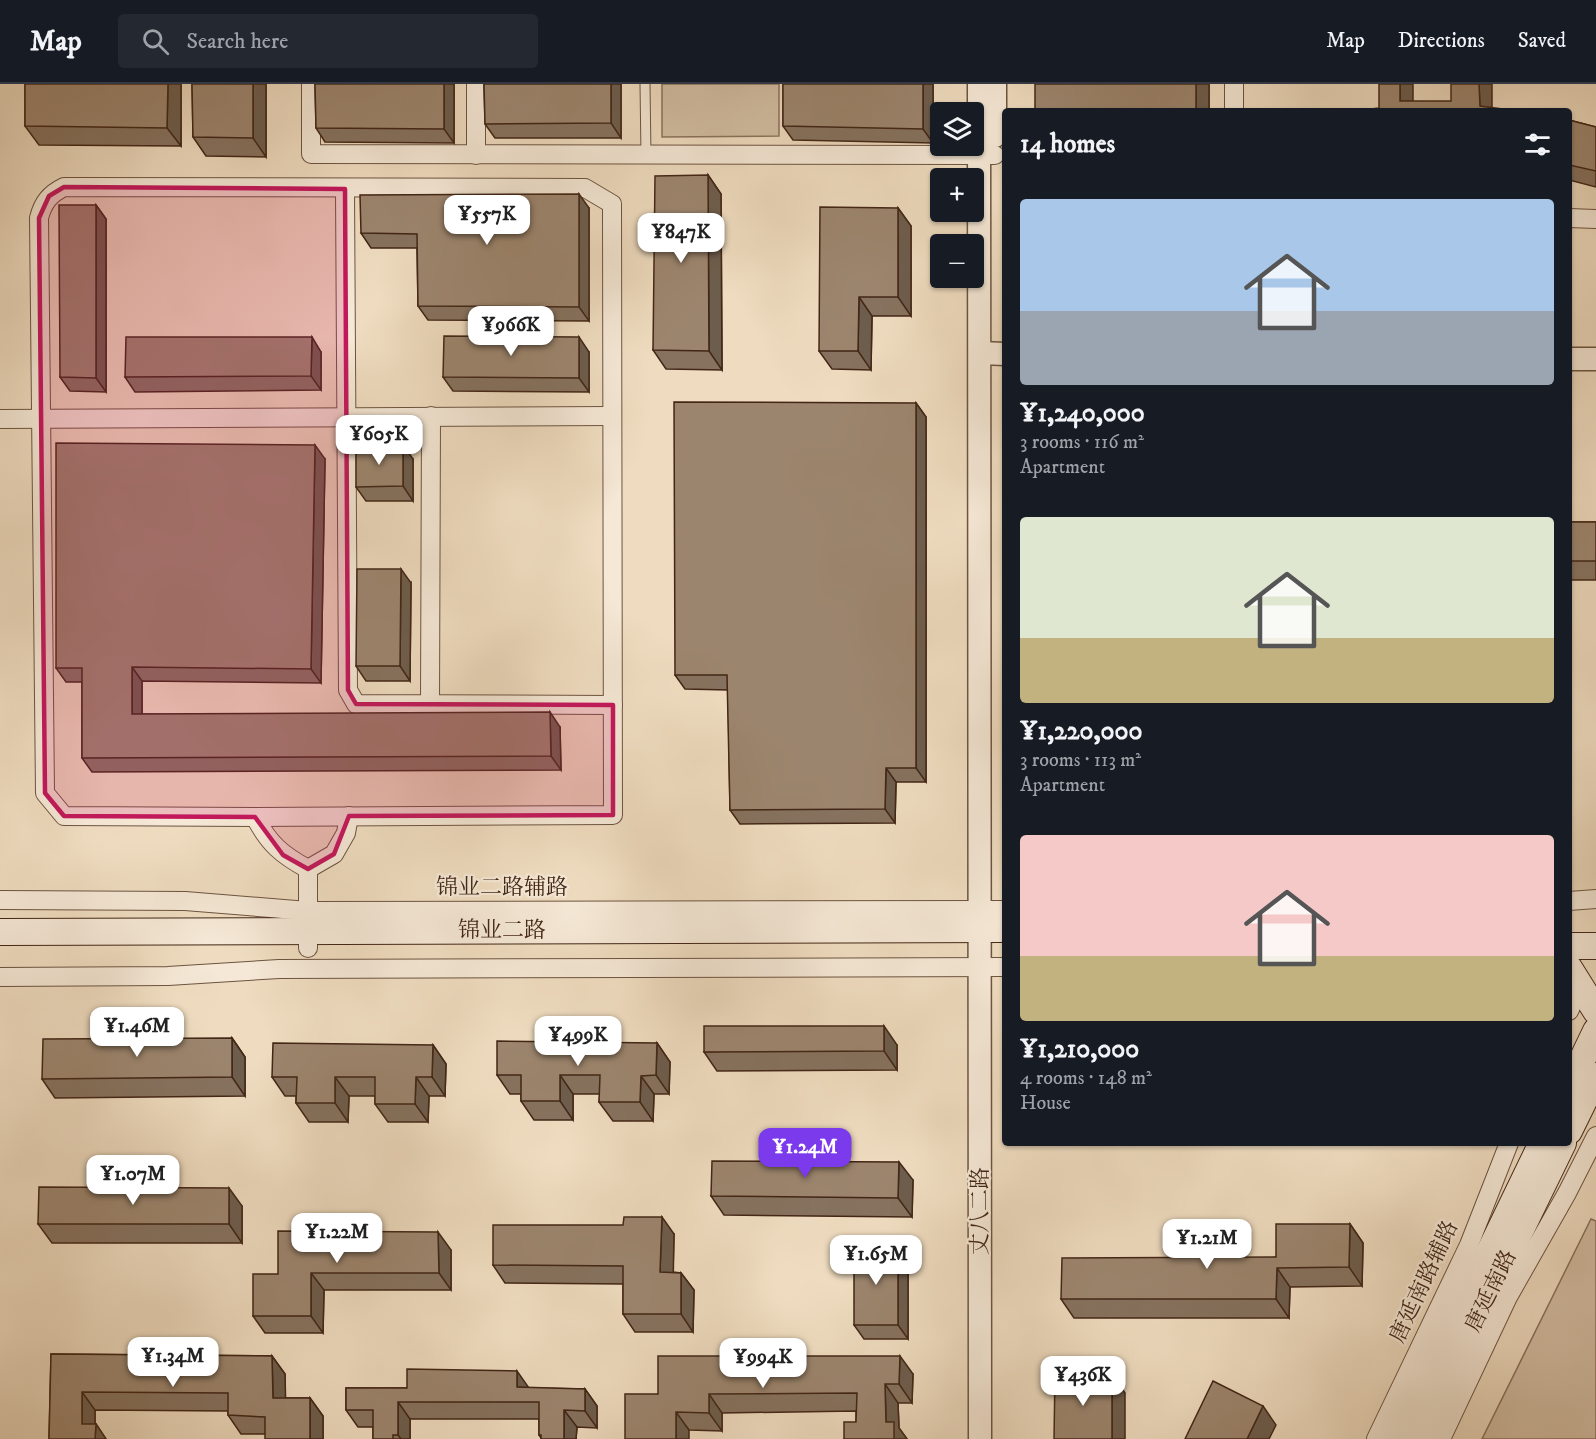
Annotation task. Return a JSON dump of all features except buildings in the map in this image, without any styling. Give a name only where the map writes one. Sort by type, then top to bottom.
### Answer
[{"type":"main road","points":[[1572,928],[1596,928]]},
{"type":"main road","name":"锦业二路","points":[[0,932],[308,930],[994,938]]},
{"type":"main road","name":"锦业二路","points":[[0,948],[308,930]]},
{"type":"main road","points":[[1572,946],[1596,946]]},
{"type":"main road","points":[[1572,972],[1596,1011]]},
{"type":"main road","points":[[1572,1081],[1596,1031]]},
{"type":"main road","points":[[1572,1125],[1596,1076]]},
{"type":"main road","name":"唐延南路","points":[[1399,1439],[1541,1146]]},
{"type":"main road","name":"唐延南路","points":[[1419,1439],[1562,1146]]},
{"type":"street","points":[[311,84],[311,154],[987,155]]},
{"type":"street","points":[[476,84],[476,155]]},
{"type":"street","name":"丈八二路","points":[[979,84],[987,155],[993,354],[995,1439]]},
{"type":"street","name":"丈八二路","points":[[987,155],[995,84]]},
{"type":"street","points":[[1234,84],[1234,108]]},
{"type":"street","points":[[64,187],[585,188],[612,204],[611,416],[613,815],[255,818],[64,816],[45,793],[39,218],[42,207],[49,196],[64,187]]},
{"type":"street","points":[[345,189],[348,690],[356,704],[612,705]]},
{"type":"street","points":[[1572,218],[1596,219]]},
{"type":"street","points":[[1572,359],[1596,359]]},
{"type":"street","points":[[430,704],[431,416]]},
{"type":"street","points":[[0,419],[40,417],[611,416]]},
{"type":"street","points":[[308,869],[334,854],[346,833],[349,816]]},
{"type":"street","points":[[255,818],[265,836],[283,855],[308,869]]},
{"type":"street","points":[[0,900],[185,901],[308,930],[308,869]]},
{"type":"street","points":[[1572,901],[1596,899]]},
{"type":"street","points":[[0,977],[168,976],[279,969],[994,938]]},
{"type":"street","name":"丈八二路","points":[[980,1439],[994,938]]},
{"type":"street","points":[[1441,1439],[1508,1297],[1567,1193],[1596,1136]]},
{"type":"street","name":"唐延南路辅路","points":[[1376,1439],[1469,1245],[1508,1146]]},
{"type":"lane","points":[[645,84],[646,156]]},
{"type":"highlighted area","points":[[64,187],[345,189],[348,690],[356,704],[613,705],[613,815],[349,816],[334,854],[308,869],[283,855],[255,817],[64,816],[45,793],[39,218],[49,196]]},
{"type":"shaded area","points":[[662,84],[779,84],[779,136],[662,137]]},
{"type":"shaded area","points":[[1591,1219],[1596,1221],[1596,1439],[1482,1439]]}]
